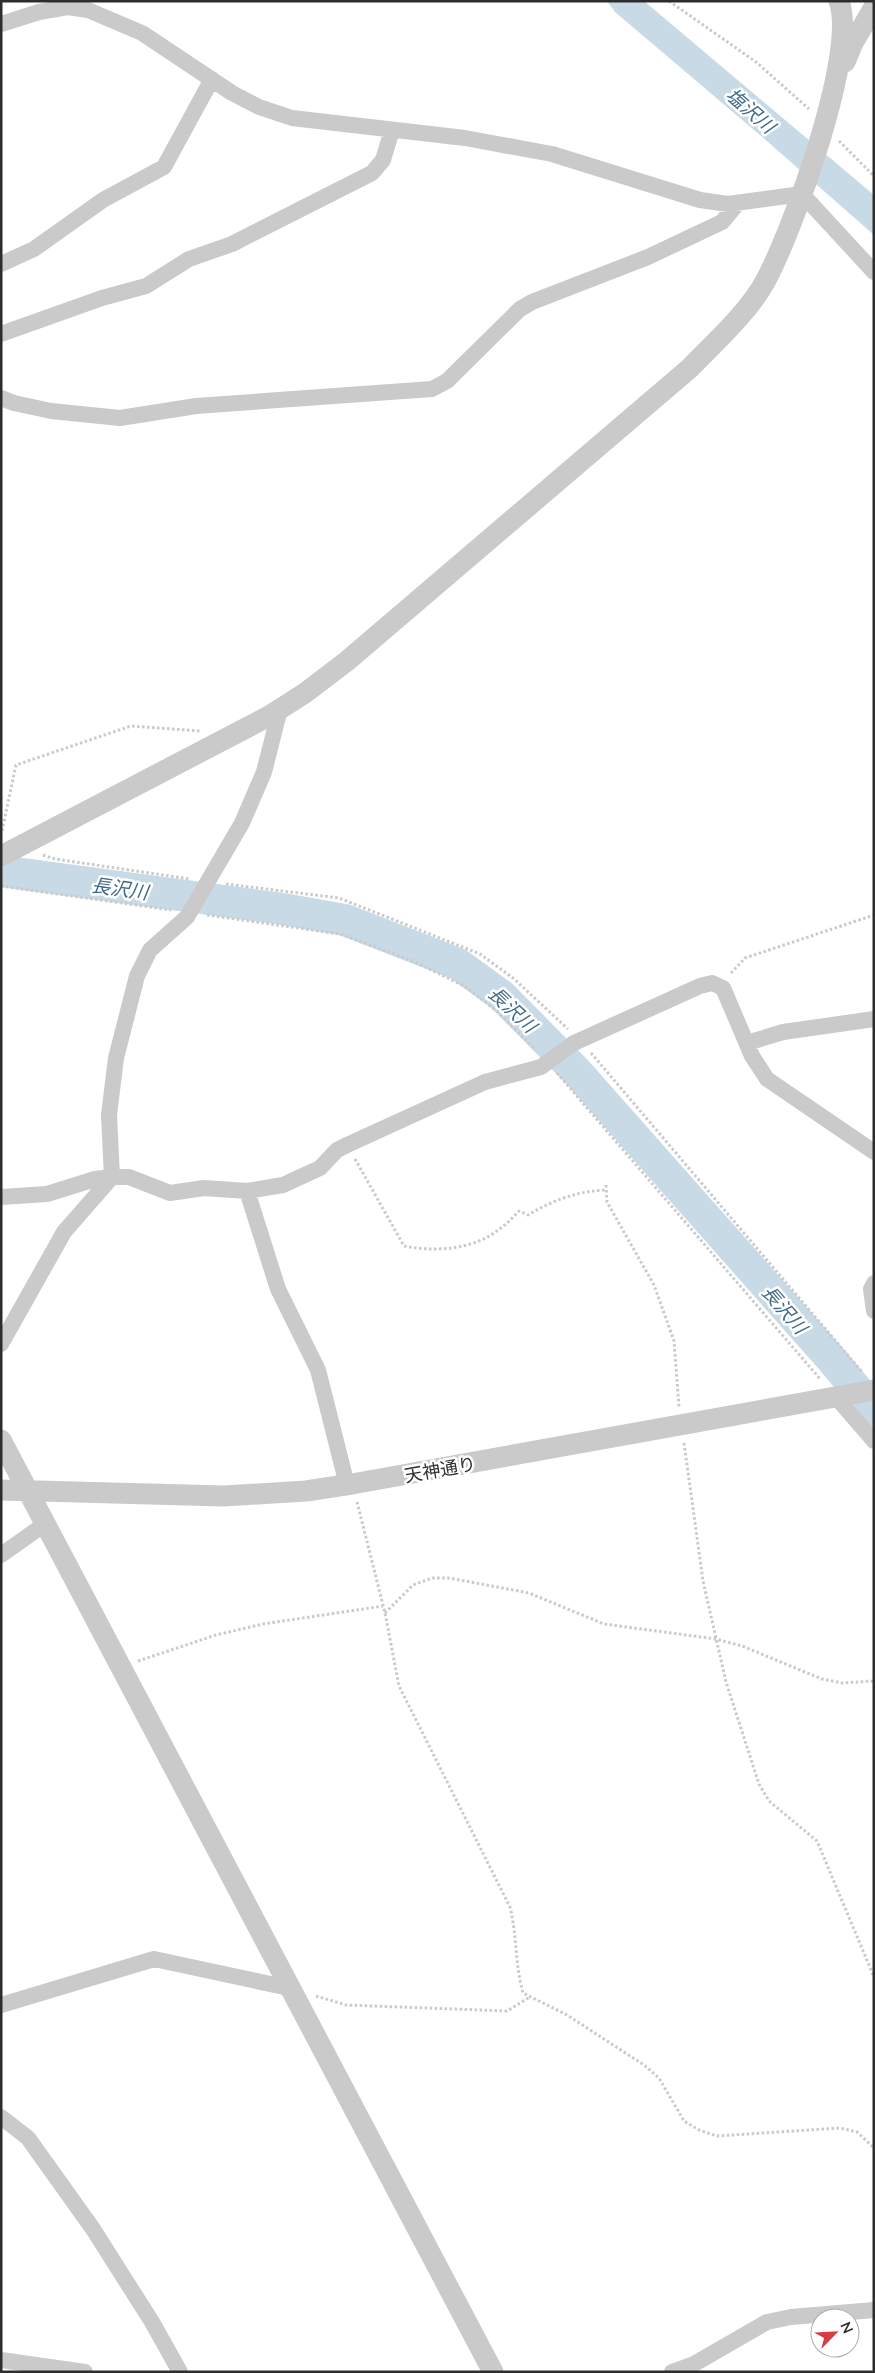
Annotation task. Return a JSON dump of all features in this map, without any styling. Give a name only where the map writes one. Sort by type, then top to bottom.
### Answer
[{"type":"street","points":[[1,24],[66,4],[88,10],[142,33],[259,107],[292,118],[465,138],[552,154],[700,200],[728,204],[805,187]]},
{"type":"street","points":[[9,851],[224,739],[280,709],[305,693],[347,662],[690,368],[736,321],[766,280],[805,187],[823,131],[841,50],[859,12]]},
{"type":"street","points":[[1,264],[34,248],[103,200],[164,167],[212,79]]},
{"type":"street","points":[[1,334],[102,298],[146,286],[189,259],[232,244],[372,173],[383,160],[392,130]]},
{"type":"street","points":[[805,187],[874,272]]},
{"type":"street","points":[[1,398],[14,403],[51,411],[120,418],[196,406],[432,389],[447,382],[520,309],[532,302],[648,257],[722,222],[738,203]]},
{"type":"street","points":[[1,1344],[64,1232],[112,1177],[109,1116],[116,1058],[137,976],[150,950],[190,911],[242,823],[264,772],[280,709]]},
{"type":"street","points":[[1,1197],[47,1194],[95,1179],[112,1177],[129,1177],[170,1193],[204,1188],[247,1191],[282,1185],[320,1168],[337,1150],[347,1145],[485,1082],[541,1068],[577,1041],[700,986],[712,984],[722,988],[747,1043],[767,1080],[874,1152]]},
{"type":"street","points":[[747,1043],[782,1032],[874,1019]]},
{"type":"street","points":[[247,1191],[278,1289],[318,1370],[350,1485]]},
{"type":"street","points":[[874,1283],[871,1288],[874,1311]]},
{"type":"street","name":"天神通り","points":[[1,1490],[224,1496],[306,1491],[350,1485],[836,1397],[871,1384]]},
{"type":"street","points":[[836,1397],[874,1442]]},
{"type":"street","points":[[1,1440],[493,2372]]},
{"type":"street","points":[[1,1555],[46,1524]]},
{"type":"street","points":[[1,2005],[154,1958],[289,1988]]},
{"type":"street","points":[[1,2117],[28,2138],[93,2230],[152,2322],[180,2372]]},
{"type":"street","points":[[672,2372],[694,2364],[767,2322],[791,2317],[874,2310]]},
{"type":"street","points":[[1,2360],[84,2372]]},
{"type":"path","points":[[669,1],[756,62],[798,98],[823,131],[874,176]]},
{"type":"path","points":[[2,831],[16,766],[131,726],[196,729],[224,739]]},
{"type":"path","points":[[9,851],[207,884],[339,898],[480,954],[513,978],[577,1041],[871,1384]]},
{"type":"path","points":[[1,886],[190,911],[340,934],[414,962],[466,987],[498,1012],[548,1062],[836,1397]]},
{"type":"path","points":[[718,987],[745,958],[874,915]]},
{"type":"path","points":[[347,1145],[404,1246],[425,1250],[467,1245],[497,1231],[518,1212],[528,1214],[548,1203],[565,1197],[606,1190]]},
{"type":"path","points":[[606,1185],[607,1202],[654,1285],[674,1341],[682,1425],[703,1581],[726,1682],[759,1784],[770,1801],[817,1841],[874,1977]]},
{"type":"path","points":[[350,1485],[385,1613],[399,1686],[510,1907],[514,1925],[519,1980],[523,1993],[567,2015],[644,2065],[658,2078],[684,2121],[699,2130],[717,2136],[840,2128],[857,2132],[873,2146]]},
{"type":"path","points":[[385,1613],[413,1585],[432,1578],[449,1578],[529,1593],[604,1624],[716,1638],[742,1646],[822,1679],[842,1683],[874,1681]]},
{"type":"path","points":[[121,1666],[216,1635],[254,1626],[383,1606]]},
{"type":"path","points":[[289,1988],[346,2004],[507,2012],[530,1997]]},
{"type":"water","name":"塩沢川","points":[[607,1],[644,1],[874,195],[874,235],[615,12]]},
{"type":"waterway","name":"長沢川","points":[[1,871],[283,909],[345,920],[458,964],[502,996],[578,1073],[833,1361],[874,1410]]}]
